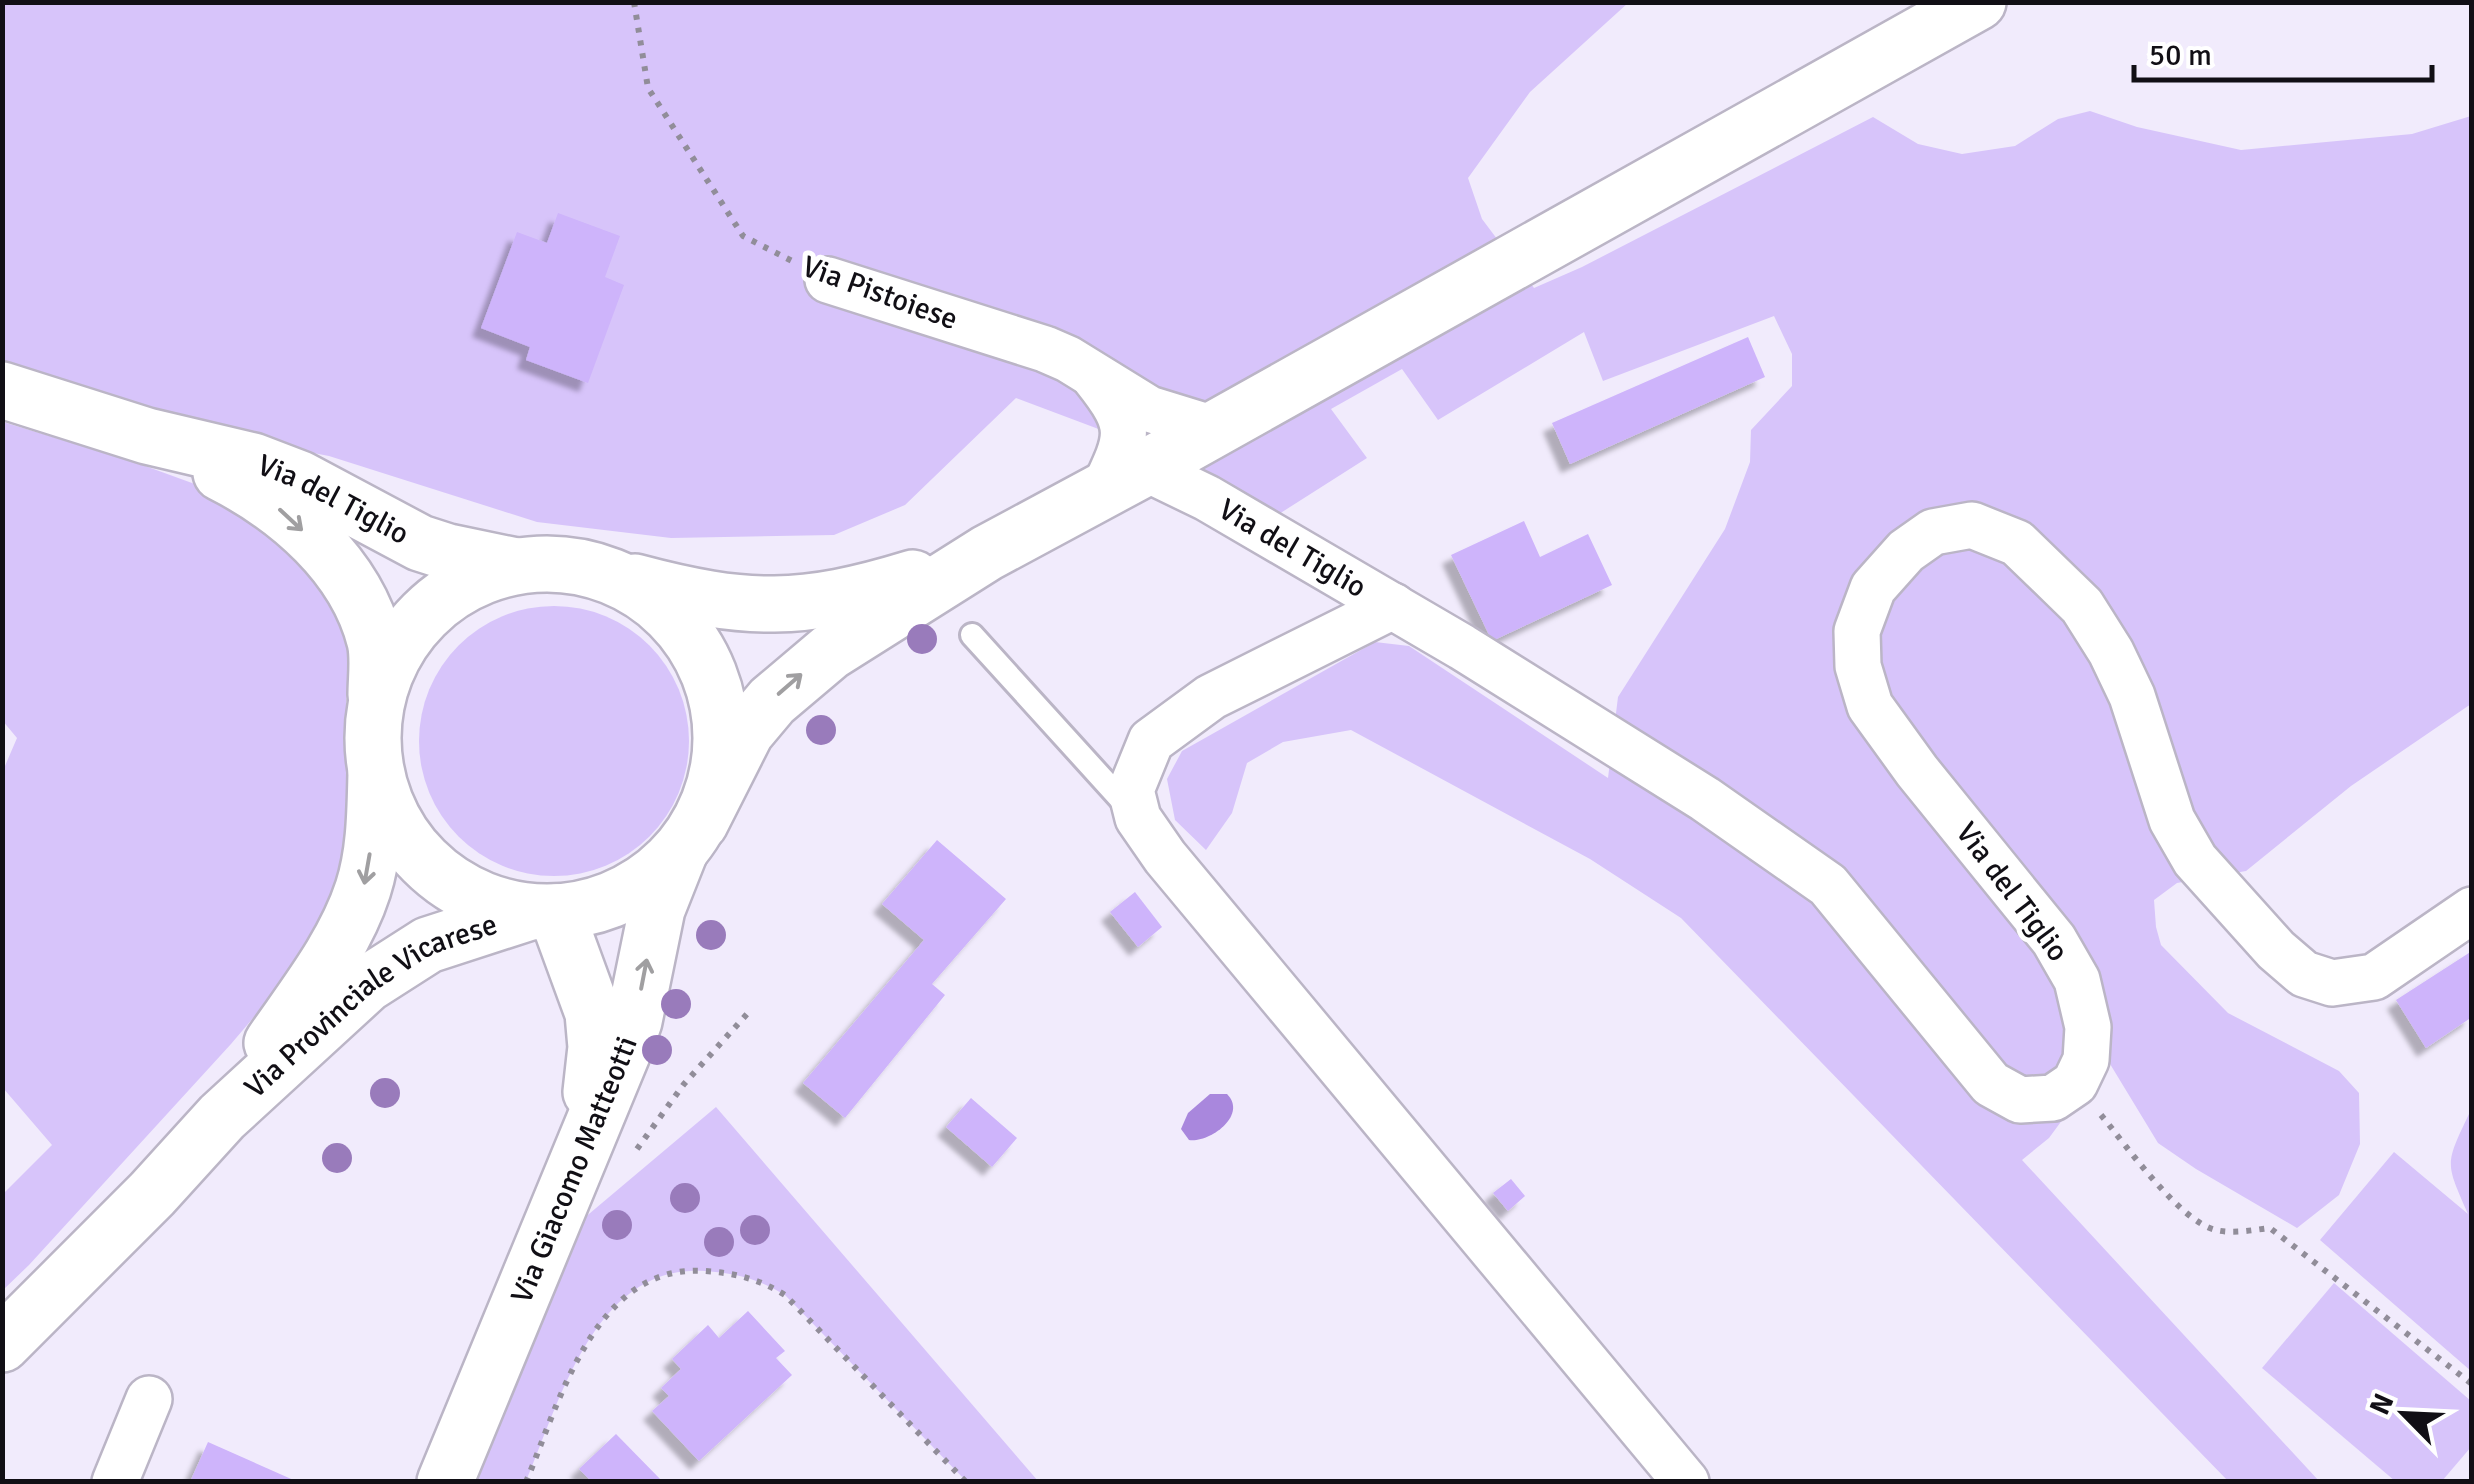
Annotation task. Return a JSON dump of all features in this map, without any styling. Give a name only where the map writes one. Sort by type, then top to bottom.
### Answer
[{"type":"main road","points":[[987,553],[862,594],[807,605],[745,606],[688,597],[560,563],[516,566],[480,576],[432,607],[412,628],[388,666],[376,704],[373,746],[387,808],[422,860],[467,893],[494,904],[543,912],[588,907],[619,897],[636,888],[690,837],[746,732],[772,701],[830,652],[987,553],[1978,2]]},
{"type":"main road","name":"Via del Tiglio","points":[[2,390],[147,436],[254,460],[300,479],[420,543],[516,566]]},
{"type":"main road","name":"Via del Tiglio","points":[[147,436],[246,486],[277,507],[328,555],[364,606],[376,645],[376,704]]},
{"type":"main road","points":[[620,578],[659,603],[679,623],[710,676],[722,725],[720,761],[714,790],[690,837]]},
{"type":"main road","name":"Via Provinciale Vicarese","points":[[222,1116],[347,928],[364,887],[374,832],[376,772]]},
{"type":"main road","name":"Via Giacomo Matteotti","points":[[446,1482],[634,1021],[657,909],[690,837]]},
{"type":"main road","points":[[543,912],[593,1013],[596,1047],[591,1098],[575,1164]]},
{"type":"main road","name":"Via Provinciale Vicarese","points":[[2,1344],[138,1208],[222,1116],[367,984],[428,945],[543,912]]},
{"type":"street","name":"Via Pistoiese","points":[[828,280],[1045,349],[1149,410],[1214,429]]},
{"type":"street","points":[[1094,376],[1123,418],[1124,480]]},
{"type":"street","name":"Via del Tiglio","points":[[1124,480],[1208,498],[1393,606],[1705,799],[1828,885],[1991,1084],[2020,1100],[2053,1098],[2074,1084],[2086,1060],[2088,1027],[2077,980],[2054,940],[1917,771],[1870,706],[1858,666],[1857,631],[1873,588],[1906,551],[1934,532],[1972,525],[2017,543],[2082,606],[2132,696],[2172,820],[2195,860],[2276,950],[2304,974],[2332,983],[2374,977],[2472,910]]},
{"type":"street","points":[[1393,606],[1211,696],[1151,741],[1131,790],[1138,818],[1165,858],[1686,1482]]},
{"type":"street","points":[[115,1482],[149,1398]]},
{"type":"lane","points":[[972,636],[1138,818]]},
{"type":"path","name":"Via Pistoiese","points":[[634,2],[648,88],[744,236],[828,280]]},
{"type":"path","points":[[636,1151],[684,1084],[747,1014]]},
{"type":"path","points":[[2074,1084],[2169,1196],[2202,1226],[2221,1232],[2270,1228],[2472,1384]]},
{"type":"path","points":[[526,1482],[588,1341],[608,1312],[636,1286],[665,1273],[698,1270],[746,1276],[785,1295],[966,1482]]},
{"type":"shaded area","points":[[3,3],[1628,3],[1530,92],[1468,178],[1482,219],[1534,288],[1873,117],[1918,144],[1962,154],[2015,146],[2058,119],[2090,111],[2137,127],[2241,150],[2412,134],[2471,116],[2471,704],[2351,786],[2246,871],[2177,883],[2154,900],[2161,945],[2228,1013],[2339,1071],[2359,1093],[2360,1144],[2339,1195],[2297,1228],[2196,1169],[2158,1143],[2107,1059],[2049,1138],[2022,1160],[2319,1481],[2228,1481],[1681,918],[1590,859],[1351,730],[1283,742],[1247,763],[1232,813],[1206,850],[1175,820],[1167,779],[1182,751],[1375,642],[1409,646],[1608,778],[1618,697],[1725,529],[1750,462],[1751,430],[1792,386],[1792,354],[1774,316],[1603,381],[1584,332],[1438,420],[1402,369],[1331,409],[1367,458],[1279,514],[1197,466],[1016,398],[905,505],[834,535],[671,538],[537,522],[329,456],[144,421],[3,374]]},
{"type":"shaded area","points":[[3,422],[126,459],[214,491],[314,573],[348,627],[353,659],[346,700],[346,742],[358,853],[299,964],[231,1044],[3,1290],[2,1195],[52,1145],[3,1088],[2,773],[17,738],[2,720]]},
{"type":"shaded area","points":[[554,606],[606,616],[649,646],[679,689],[689,741],[679,793],[649,836],[606,866],[554,876],[502,866],[459,836],[429,793],[419,741],[429,689],[459,646],[502,616]]},
{"type":"shaded area","points":[[1210,1094],[1227,1094],[1233,1110],[1230,1119],[1207,1137],[1189,1140],[1181,1129],[1188,1113]]},
{"type":"shaded area","points":[[716,1107],[1038,1481],[966,1481],[785,1295],[746,1278],[705,1271],[667,1274],[635,1289],[609,1313],[569,1377],[526,1481],[477,1482],[583,1219]]},
{"type":"shaded area","points":[[2469,1114],[2471,1371],[2320,1240],[2394,1152],[2468,1214],[2451,1164],[2455,1144]]},
{"type":"shaded area","points":[[2334,1283],[2471,1401],[2471,1447],[2442,1481],[2395,1481],[2262,1368]]},
{"type":"building","points":[[558,213],[620,236],[605,277],[624,285],[588,383],[526,360],[530,347],[481,328],[517,232],[547,243]]},
{"type":"building","points":[[1748,337],[1765,377],[1570,464],[1552,423]]},
{"type":"building","points":[[1524,521],[1540,557],[1588,534],[1612,585],[1492,641],[1451,555]]},
{"type":"building","points":[[937,840],[1006,899],[932,984],[945,995],[845,1118],[803,1083],[924,940],[882,904]]},
{"type":"building","points":[[1135,892],[1162,927],[1138,947],[1110,912]]},
{"type":"building","points":[[2472,951],[2472,1017],[2426,1048],[2396,1000]]},
{"type":"building","points":[[971,1098],[1017,1138],[992,1167],[946,1127]]},
{"type":"building","points":[[1511,1179],[1525,1196],[1508,1211],[1493,1193]]},
{"type":"building","points":[[748,1311],[785,1351],[776,1358],[792,1375],[699,1461],[652,1411],[669,1396],[661,1388],[681,1369],[672,1359],[708,1325],[719,1338]]},
{"type":"building","points":[[616,1434],[663,1482],[592,1482],[579,1469]]},
{"type":"building","points":[[208,1442],[298,1482],[190,1482]]}]
